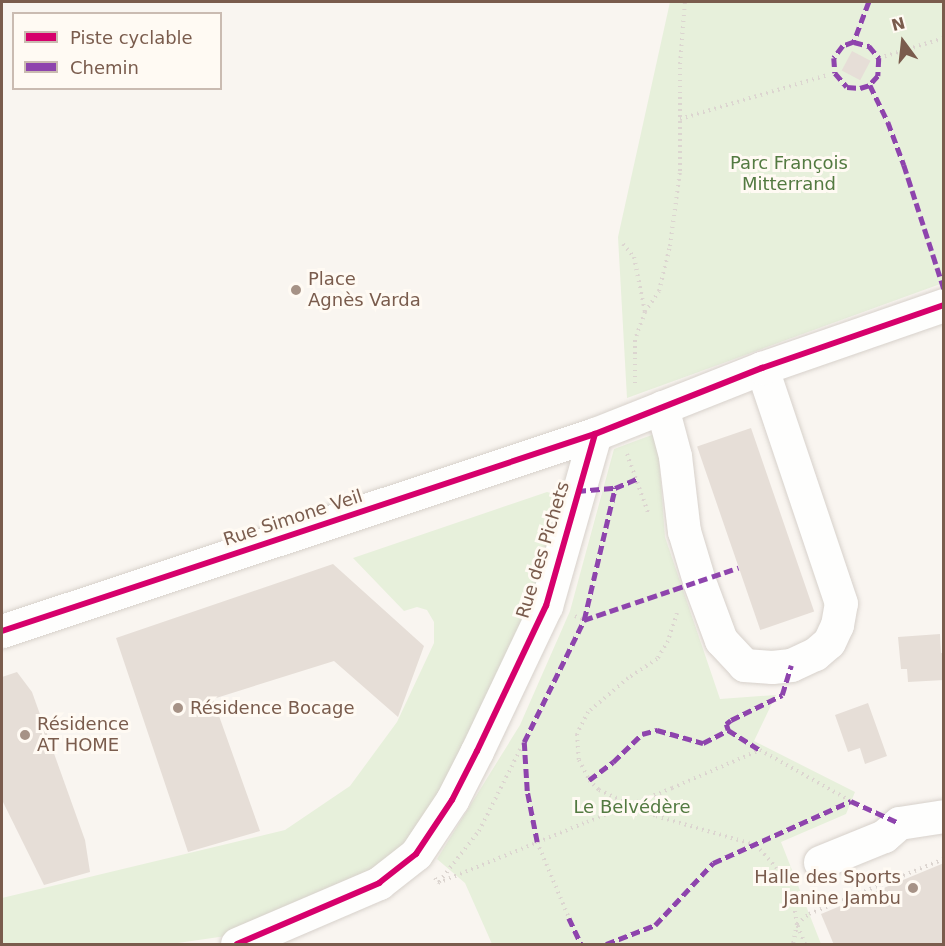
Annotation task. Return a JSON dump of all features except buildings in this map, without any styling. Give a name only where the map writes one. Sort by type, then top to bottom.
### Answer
[{"type":"street","points":[[609,439],[653,411],[762,368],[944,305]]},
{"type":"street","points":[[653,411],[675,456],[684,531],[699,581],[721,640],[744,665],[772,668],[791,665],[815,654],[829,642],[837,625],[841,603],[762,368]]},
{"type":"street","name":"Rue Simone Veil","points":[[2,631],[609,439]]},
{"type":"street","name":"Rue des Pichets","points":[[237,945],[379,883],[416,854],[467,771],[546,606],[609,439]]},
{"type":"street","points":[[820,862],[884,836],[898,823],[944,816]]},
{"type":"path","points":[[653,411],[635,390],[634,340],[645,312],[659,291],[670,246],[680,171],[685,2]]},
{"type":"path","points":[[879,58],[944,38]]},
{"type":"path","points":[[680,120],[828,75]]},
{"type":"path","points":[[623,244],[634,256],[645,312]]},
{"type":"path","points":[[609,439],[652,523]]},
{"type":"path","points":[[676,606],[677,614],[668,641],[657,659],[628,678],[588,712],[577,734],[579,760],[589,780],[600,790],[656,816],[756,844],[776,867],[794,905],[797,924],[805,945]]},
{"type":"path","points":[[438,883],[479,831],[525,742]]},
{"type":"path","points":[[438,883],[760,750],[851,801]]},
{"type":"path","points":[[537,842],[569,918]]},
{"type":"path","points":[[416,854],[438,883]]},
{"type":"path","points":[[793,945],[797,924],[809,914],[944,859]]},
{"type":"green space","name":"Parc François Mitterrand","points":[[670,2],[943,2],[943,283],[627,398],[618,237]]},
{"type":"green space","name":"Le Belvédère","points":[[657,433],[665,537],[720,699],[776,695],[754,741],[855,792],[846,814],[781,842],[821,944],[492,944],[465,883],[437,859],[520,725],[570,611],[614,449]]},
{"type":"green space","points":[[547,492],[558,495],[535,600],[454,768],[395,858],[226,936],[171,944],[2,944],[2,898],[285,830],[350,786],[397,722],[434,643],[434,622],[427,610],[417,607],[404,611],[353,558]]},
{"type":"marked path","points":[[869,2],[854,42],[843,46],[834,58],[835,73],[847,87],[860,88],[870,85],[888,122],[904,165],[944,289]]},
{"type":"marked path","points":[[854,42],[869,46],[879,58],[878,76],[870,85]]},
{"type":"marked path","points":[[577,491],[615,488],[636,479]]},
{"type":"marked path","points":[[537,842],[527,791],[524,742],[584,620],[615,488]]},
{"type":"marked path","points":[[584,620],[738,568]]},
{"type":"marked path","points":[[728,730],[726,724],[731,720],[782,695],[791,665]]},
{"type":"marked path","points":[[589,780],[613,762],[642,734],[657,730],[703,743],[728,730],[760,750]]},
{"type":"marked path","points":[[606,944],[655,925],[713,863],[851,801],[899,823]]},
{"type":"marked path","points":[[569,918],[581,944]]},
{"type":"cycle path","points":[[2,631],[595,434],[762,368],[944,305]]},
{"type":"cycle path","points":[[237,944],[379,883],[416,854],[452,800],[546,606],[595,434]]},
{"type":"place","name":"Place Agnès Varda","points":[[296,290]]},
{"type":"place","name":"Résidence Bocage","points":[[178,708]]},
{"type":"place","name":"Résidence AT HOME","points":[[25,735]]},
{"type":"place","name":"Halle des Sports Janine Jambu","points":[[913,888]]}]
